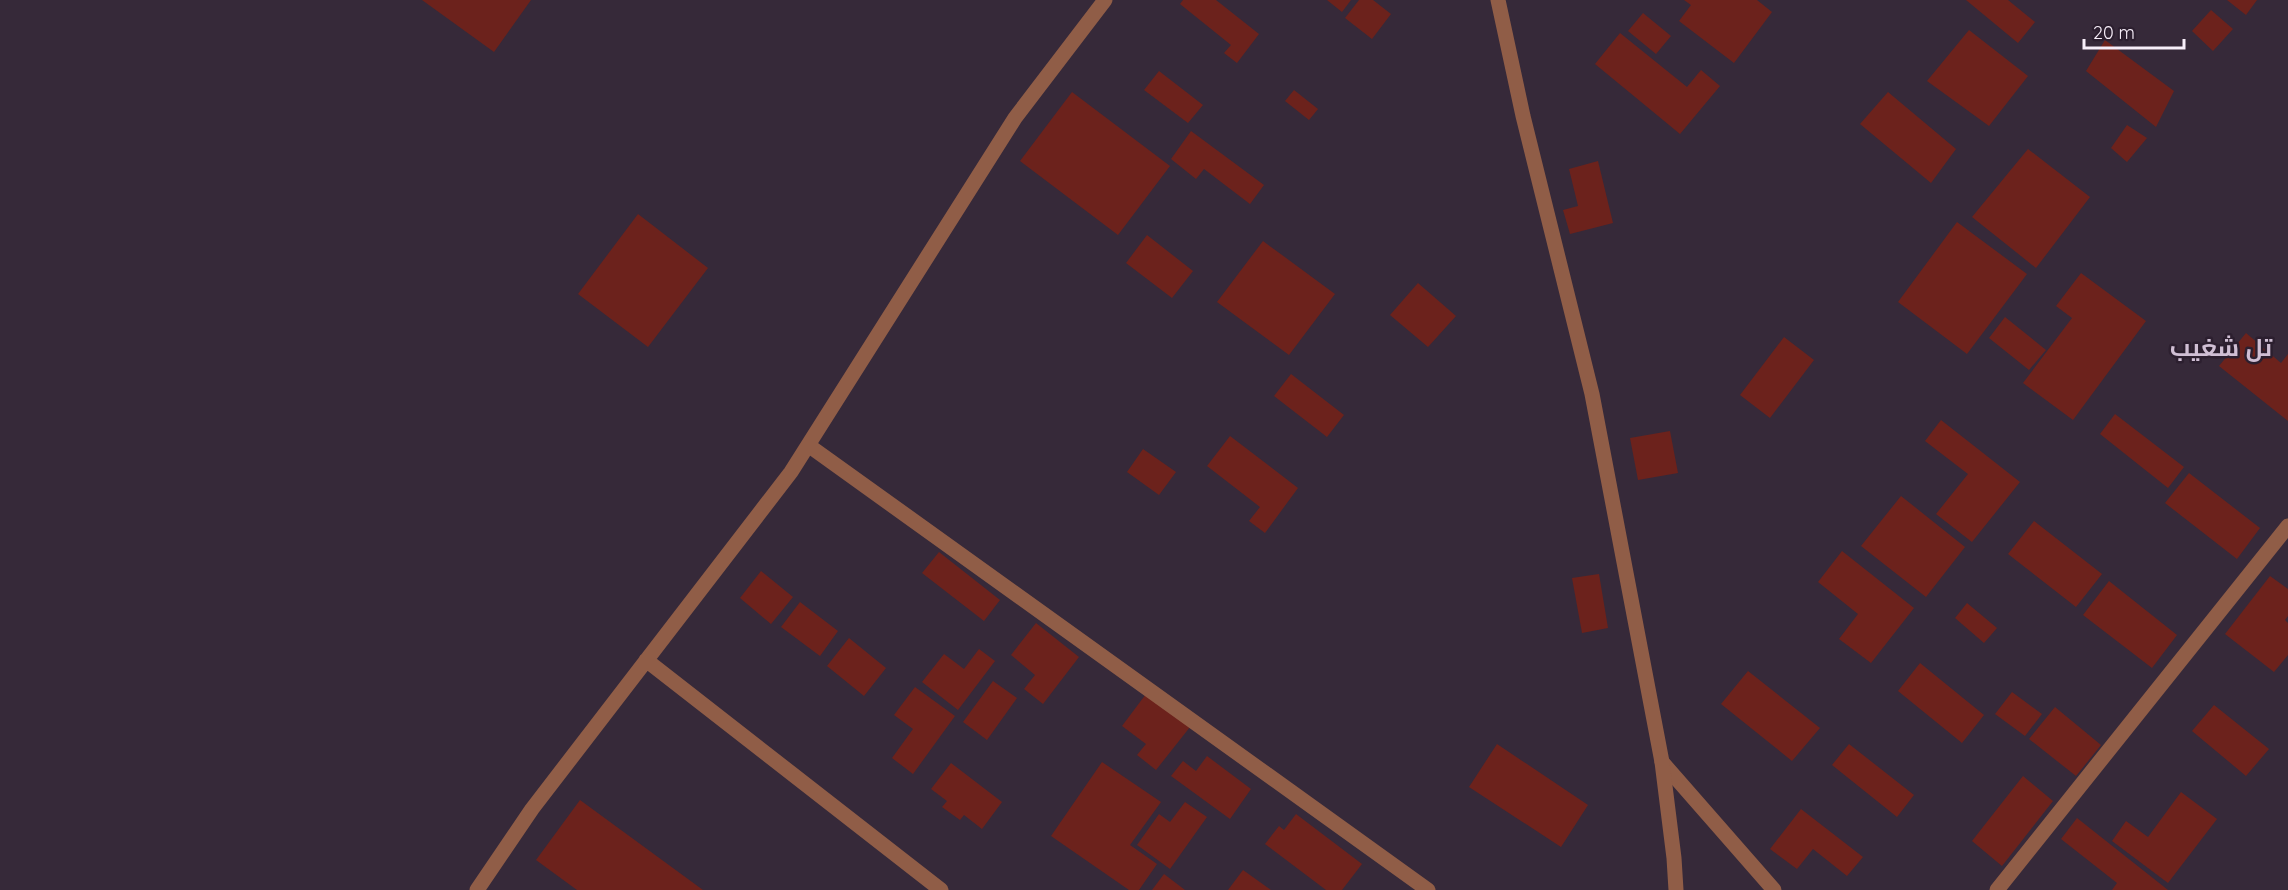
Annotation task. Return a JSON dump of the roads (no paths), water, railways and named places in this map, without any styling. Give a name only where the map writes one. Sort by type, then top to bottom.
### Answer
[{"type":"street","points":[[477,890],[532,809],[791,472],[1015,118],[1105,0]]},
{"type":"street","points":[[1498,0],[1522,116],[1592,394],[1662,762],[1676,890]]},
{"type":"street","points":[[808,445],[1428,890]]},
{"type":"street","points":[[1997,890],[2288,526]]},
{"type":"street","points":[[646,660],[941,890]]},
{"type":"street","points":[[1662,762],[1774,890]]},
{"type":"district","name":"تل شغيب","points":[[2221,348]]}]
